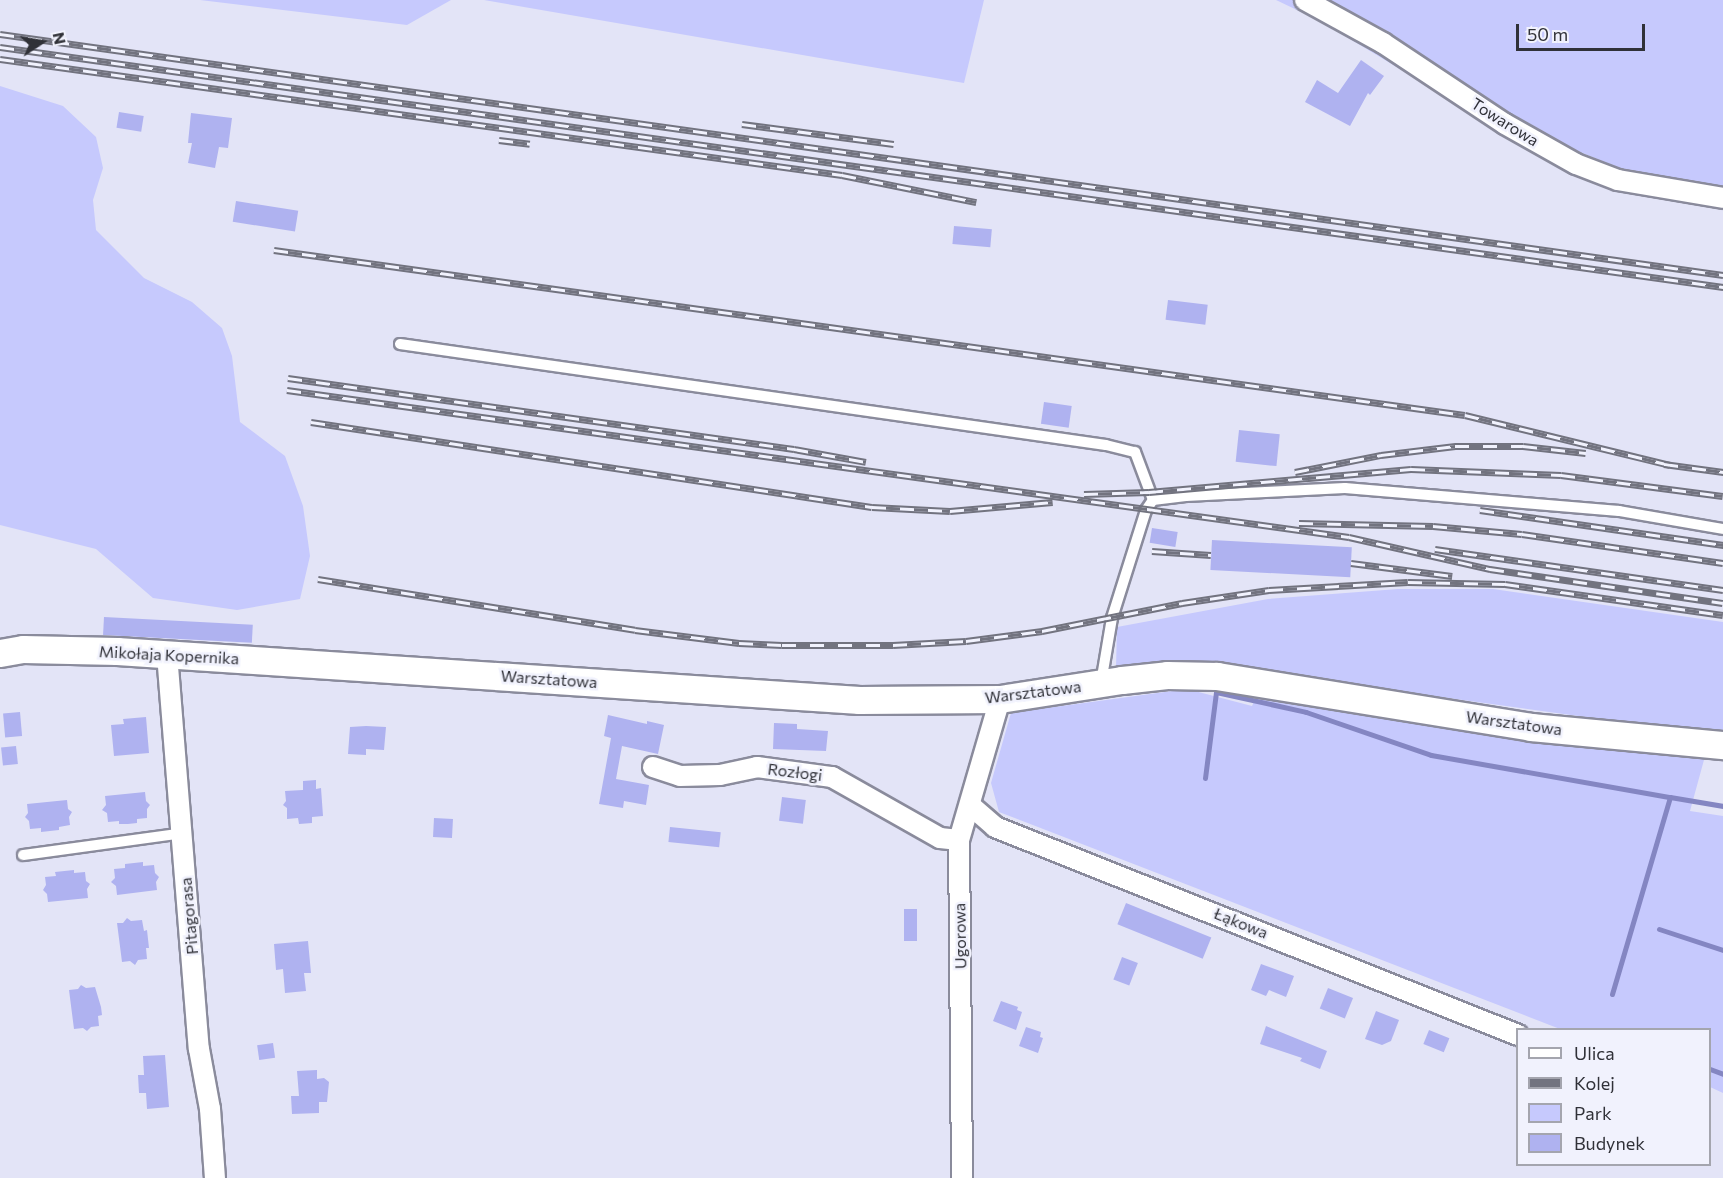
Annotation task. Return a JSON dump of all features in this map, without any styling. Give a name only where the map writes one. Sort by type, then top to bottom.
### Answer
[{"type":"street","name":"Towarowa","points":[[1305,0],[1383,43],[1505,124],[1576,164],[1618,180],[1723,198]]},
{"type":"street","name":"Mikołaja Kopernika","points":[[0,653],[23,650],[167,654],[339,665]]},
{"type":"street","name":"Pitagorasa","points":[[167,654],[200,1049],[210,1109],[215,1178]]},
{"type":"street","name":"Warsztatowa","points":[[339,665],[859,700],[1000,699],[1167,675],[1217,676],[1531,727],[1723,746]]},
{"type":"street","name":"Ugorowa","points":[[962,1178],[959,840],[1000,699]]},
{"type":"street","name":"Rozłogi","points":[[653,767],[680,776],[720,776],[757,767],[824,775],[841,781],[940,838],[959,840]]},
{"type":"street","name":"Łąkowa","points":[[970,805],[994,827],[1516,1034]]},
{"type":"lane","points":[[400,344],[1107,445],[1135,452],[1153,500]]},
{"type":"lane","points":[[1101,683],[1112,618],[1146,510],[1153,500],[1186,496],[1345,488],[1619,511],[1723,529]]},
{"type":"lane","points":[[23,855],[183,833]]},
{"type":"green space","points":[[200,0],[451,0],[407,25]]},
{"type":"green space","points":[[484,0],[984,0],[964,83]]},
{"type":"green space","points":[[1276,0],[1723,0],[1723,191],[1626,171],[1527,130],[1437,71],[1430,87],[1320,21]]},
{"type":"green space","points":[[0,86],[63,106],[96,137],[103,168],[93,200],[96,230],[144,278],[192,302],[222,328],[232,356],[240,422],[285,456],[303,506],[310,556],[300,599],[237,610],[153,598],[96,549],[0,525]]},
{"type":"green space","points":[[1398,589],[1493,589],[1723,622],[1723,730],[1643,725],[1318,680],[1116,668],[1117,627],[1268,599]]},
{"type":"green space","points":[[1187,689],[1252,706],[1259,691],[1707,749],[1690,811],[1723,816],[1723,1093],[1711,1087],[1711,1028],[1557,1028],[999,812],[991,783],[1011,713]]},
{"type":"building","points":[[1361,60],[1384,76],[1370,95],[1368,93],[1350,126],[1305,102],[1317,80],[1338,93]]},
{"type":"building","points":[[119,112],[144,116],[141,132],[116,128]]},
{"type":"building","points":[[191,113],[232,118],[228,148],[219,147],[215,168],[188,163],[192,143],[188,143]]},
{"type":"building","points":[[236,201],[298,211],[295,232],[233,222]]},
{"type":"building","points":[[954,226],[992,229],[990,247],[952,244]]},
{"type":"building","points":[[1168,300],[1208,305],[1205,325],[1166,320]]},
{"type":"building","points":[[1044,402],[1072,406],[1069,428],[1041,424]]},
{"type":"building","points":[[1239,430],[1280,434],[1276,466],[1236,462]]},
{"type":"building","points":[[1152,528],[1178,532],[1175,547],[1150,543]]},
{"type":"building","points":[[1212,540],[1352,547],[1350,577],[1210,570]]},
{"type":"building","points":[[104,617],[253,625],[252,643],[103,635]]},
{"type":"building","points":[[20,712],[22,736],[5,737],[3,713]]},
{"type":"building","points":[[608,715],[647,724],[647,721],[664,725],[658,754],[622,746],[616,779],[649,785],[646,805],[624,801],[623,808],[599,804],[611,738],[604,736]]},
{"type":"building","points":[[146,717],[149,753],[114,756],[111,725],[124,724],[123,719]]},
{"type":"building","points":[[774,723],[797,724],[797,729],[828,731],[826,751],[773,749]]},
{"type":"building","points":[[350,727],[386,727],[384,750],[366,749],[366,755],[348,754]]},
{"type":"building","points":[[16,746],[18,764],[3,765],[1,748]]},
{"type":"building","points":[[316,780],[316,789],[321,788],[323,816],[312,817],[312,823],[299,824],[298,818],[287,819],[287,808],[283,805],[286,801],[285,791],[303,790],[303,781]]},
{"type":"building","points":[[145,792],[146,801],[150,805],[147,809],[147,818],[137,819],[137,823],[128,824],[119,824],[119,821],[108,822],[107,813],[102,810],[106,805],[105,796]]},
{"type":"building","points":[[782,797],[806,800],[803,824],[779,821]]},
{"type":"building","points":[[67,800],[68,809],[72,812],[69,817],[70,825],[59,827],[59,830],[41,832],[41,828],[30,829],[29,821],[25,817],[28,813],[27,804]]},
{"type":"building","points":[[434,818],[453,819],[452,838],[433,837]]},
{"type":"building","points":[[670,827],[721,832],[719,847],[668,842]]},
{"type":"building","points":[[143,862],[143,866],[154,865],[155,873],[159,877],[156,882],[157,890],[117,895],[116,886],[111,882],[115,878],[114,869],[125,868],[125,864]]},
{"type":"building","points":[[74,870],[74,873],[85,872],[86,881],[90,884],[87,889],[88,898],[48,902],[47,894],[43,890],[46,885],[45,877],[56,876],[55,872]]},
{"type":"building","points":[[1126,903],[1211,937],[1203,959],[1117,924]]},
{"type":"building","points":[[904,909],[917,909],[917,941],[904,941]]},
{"type":"building","points":[[127,918],[131,921],[142,920],[144,931],[147,930],[149,948],[146,948],[147,959],[138,960],[135,965],[130,961],[122,962],[117,923],[123,923]]},
{"type":"building","points":[[308,941],[311,973],[304,973],[306,991],[285,993],[283,969],[276,970],[274,944]]},
{"type":"building","points":[[1122,957],[1138,963],[1129,985],[1113,979]]},
{"type":"building","points":[[1261,964],[1294,976],[1286,997],[1269,990],[1266,996],[1251,990]]},
{"type":"building","points":[[81,985],[86,988],[95,987],[101,1007],[102,1015],[98,1016],[99,1026],[91,1027],[87,1031],[83,1028],[74,1029],[69,990],[78,989]]},
{"type":"building","points":[[1328,988],[1353,998],[1345,1019],[1320,1008]]},
{"type":"building","points":[[1001,1001],[1018,1007],[1017,1010],[1022,1012],[1016,1030],[993,1021]]},
{"type":"building","points":[[1376,1011],[1399,1020],[1391,1041],[1382,1045],[1365,1039]]},
{"type":"building","points":[[1266,1026],[1327,1051],[1320,1069],[1300,1061],[1302,1058],[1260,1044]]},
{"type":"building","points":[[1026,1027],[1041,1032],[1040,1037],[1043,1038],[1038,1053],[1019,1046]]},
{"type":"building","points":[[1429,1030],[1449,1038],[1444,1052],[1423,1044]]},
{"type":"building","points":[[273,1043],[275,1058],[259,1060],[257,1045]]},
{"type":"building","points":[[165,1055],[169,1107],[147,1109],[146,1093],[139,1093],[138,1075],[144,1075],[143,1056]]},
{"type":"building","points":[[317,1070],[317,1079],[324,1078],[329,1082],[327,1102],[319,1102],[319,1113],[292,1114],[291,1096],[299,1096],[297,1071]]},
{"type":"waterway","points":[[1205,778],[1216,692],[1306,712],[1431,755],[1670,797]]},
{"type":"waterway","points":[[1612,994],[1670,797],[1723,806]]},
{"type":"waterway","points":[[1659,929],[1723,950]]},
{"type":"waterway","points":[[1711,1069],[1723,1074]]},
{"type":"railway","points":[[0,34],[1723,275]]},
{"type":"railway","points":[[0,47],[1723,287]]},
{"type":"railway","points":[[0,59],[842,175],[976,202]]},
{"type":"railway","points":[[742,124],[894,144]]},
{"type":"railway","points":[[499,140],[530,144]]},
{"type":"railway","points":[[274,250],[1465,415],[1670,465]]},
{"type":"railway","points":[[288,378],[794,449],[866,462]]},
{"type":"railway","points":[[287,390],[1349,537],[1490,569],[1723,603]]},
{"type":"railway","points":[[311,422],[872,507],[950,511],[1053,502]]},
{"type":"railway","points":[[1295,472],[1381,455],[1455,446],[1523,446],[1586,453]]},
{"type":"railway","points":[[1664,464],[1723,472]]},
{"type":"railway","points":[[1084,494],[1149,492],[1411,469],[1561,475],[1723,496]]},
{"type":"railway","points":[[1480,510],[1723,545]]},
{"type":"railway","points":[[1299,523],[1433,526],[1522,534],[1723,563]]},
{"type":"railway","points":[[1435,549],[1723,590]]},
{"type":"railway","points":[[1152,551],[1211,555]]},
{"type":"railway","points":[[1351,563],[1452,576]]},
{"type":"railway","points":[[318,579],[635,630],[739,643],[782,645],[893,645],[966,641],[1042,631],[1182,603],[1269,590],[1408,582],[1505,584],[1723,615]]}]
